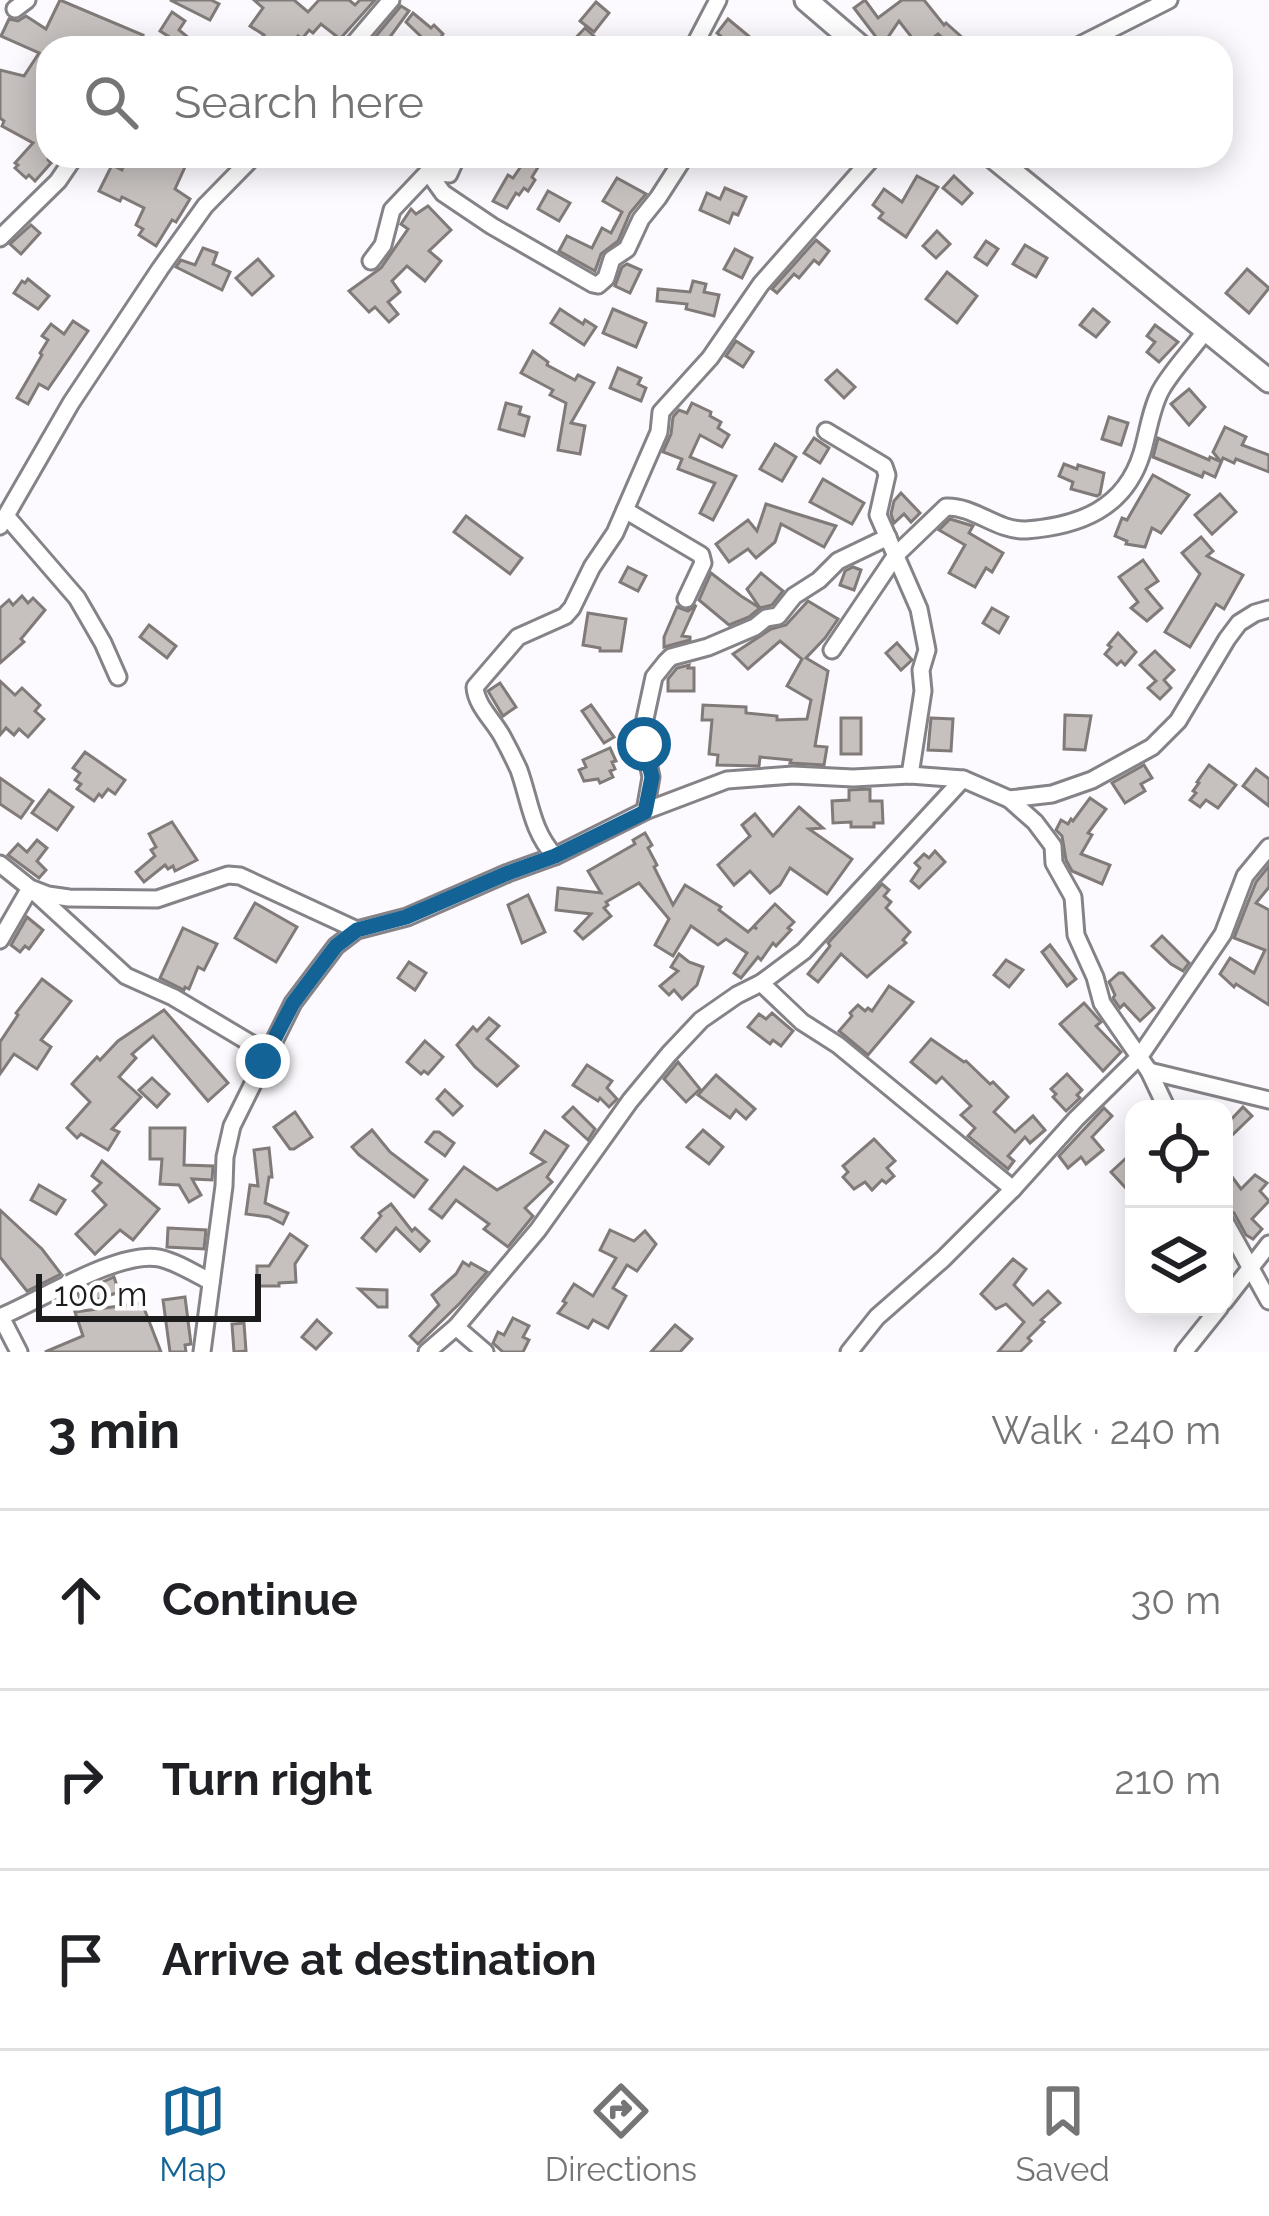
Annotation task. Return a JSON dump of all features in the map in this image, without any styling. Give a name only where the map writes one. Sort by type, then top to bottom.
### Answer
[{"type":"main road","points":[[809,1],[848,36]]},
{"type":"main road","points":[[1007,168],[1269,381]]},
{"type":"street","points":[[362,36],[391,0]]},
{"type":"street","points":[[698,36],[718,0]]},
{"type":"street","points":[[1098,36],[1169,0]]},
{"type":"street","points":[[0,238],[67,168]]},
{"type":"street","points":[[118,677],[77,598],[3,521],[71,403],[160,269],[205,206],[242,168]]},
{"type":"street","points":[[428,172],[449,174],[452,168]]},
{"type":"street","points":[[428,172],[442,193],[598,285],[606,278],[612,259],[627,249],[640,219],[677,168]]},
{"type":"street","points":[[555,856],[535,827],[518,767],[475,694],[476,687],[518,637],[566,616],[572,608],[615,533],[659,432],[661,412],[710,358],[761,284],[863,168]]},
{"type":"street","points":[[371,261],[383,244],[392,210],[428,172]]},
{"type":"street","points":[[832,650],[896,555],[946,507],[960,506],[998,525],[1021,530],[1081,521],[1122,492],[1139,462],[1160,392],[1206,330]]},
{"type":"street","points":[[826,431],[884,466],[887,475],[878,514],[919,609],[927,650],[910,775]]},
{"type":"street","points":[[625,510],[700,555],[703,563],[686,599]]},
{"type":"street","points":[[645,812],[652,777],[643,728],[654,677],[671,656],[708,647],[778,616],[794,596],[838,561],[888,537]]},
{"type":"street","points":[[1010,799],[1052,794],[1152,747],[1178,721],[1239,623],[1269,609]]},
{"type":"street","points":[[202,1352],[232,1126],[293,1003],[336,946],[357,930],[406,917],[727,779],[910,775],[963,779],[1010,799],[1053,846],[1054,863],[1073,897],[1076,935],[1102,1003],[1140,1055],[1163,1100]]},
{"type":"street","points":[[427,1352],[456,1327],[538,1230],[629,1101],[701,1020],[804,951],[963,779]]},
{"type":"street","points":[[849,1352],[877,1317],[943,1259],[1140,1055],[1223,934],[1245,876],[1269,848]]},
{"type":"street","points":[[0,864],[126,976],[173,997],[267,1053]]},
{"type":"street","points":[[31,888],[69,898],[158,899],[228,875],[240,876],[357,930]]},
{"type":"street","points":[[0,940],[31,888]]},
{"type":"street","points":[[761,983],[802,1022],[838,1045],[1013,1189]]},
{"type":"street","points":[[1149,1071],[1269,1100]]},
{"type":"street","points":[[1233,1236],[1269,1301]]},
{"type":"street","points":[[1233,1291],[1269,1244]]},
{"type":"street","points":[[19,1352],[0,1317],[124,1259],[154,1257],[211,1282]]},
{"type":"street","points":[[1184,1352],[1213,1316]]},
{"type":"street","points":[[456,1327],[485,1352]]},
{"type":"building","points":[[60,0],[143,35],[36,36],[36,52],[1,36],[9,19],[26,16],[46,29]]},
{"type":"building","points":[[170,0],[211,0],[219,4],[210,20]]},
{"type":"building","points":[[254,0],[294,0],[308,12],[319,0],[349,0],[355,5],[360,0],[375,0],[343,36],[321,24],[304,36],[263,36],[250,26],[263,8]]},
{"type":"building","points":[[865,0],[878,18],[902,0],[924,0],[944,25],[961,36],[911,36],[899,21],[889,36],[875,36],[854,8]]},
{"type":"building","points":[[596,2],[609,13],[594,32],[580,21]]},
{"type":"building","points":[[401,6],[409,11],[391,36],[376,36]]},
{"type":"building","points":[[172,12],[185,21],[179,30],[186,36],[160,31]]},
{"type":"building","points":[[413,13],[443,34],[421,36],[406,22]]},
{"type":"building","points":[[728,19],[749,36],[721,36],[717,33]]},
{"type":"building","points":[[36,58],[36,168],[47,168],[35,181],[15,168],[33,143],[2,126],[0,118],[0,70],[24,76]]},
{"type":"building","points":[[110,168],[185,168],[175,189],[190,199],[156,246],[139,235],[143,229],[136,225],[144,208],[99,191]]},
{"type":"building","points":[[520,168],[538,168],[528,191],[524,188],[516,193],[507,208],[493,201],[508,175],[513,178]]},
{"type":"building","points":[[917,176],[938,187],[906,237],[879,218],[883,213],[873,205],[884,189],[902,202]]},
{"type":"building","points":[[954,176],[972,193],[962,204],[943,188]]},
{"type":"building","points":[[617,178],[646,194],[630,213],[618,241],[601,254],[595,271],[559,251],[567,236],[592,248],[602,228],[611,233],[622,212],[603,201]]},
{"type":"building","points":[[725,188],[746,197],[729,223],[700,210],[707,193],[720,199]]},
{"type":"building","points":[[548,191],[570,203],[559,221],[538,209]]},
{"type":"building","points":[[428,206],[451,230],[429,251],[441,261],[425,281],[407,266],[392,281],[400,292],[388,302],[398,314],[389,322],[375,307],[369,312],[349,291],[381,268],[408,229],[401,224],[411,209],[416,214]]},
{"type":"building","points":[[31,225],[40,233],[21,254],[10,244]]},
{"type":"building","points":[[937,231],[950,244],[936,258],[923,246]]},
{"type":"building","points":[[816,240],[829,251],[819,264],[814,260],[777,293],[772,289]]},
{"type":"building","points":[[986,241],[998,249],[987,265],[975,257]]},
{"type":"building","points":[[1025,245],[1047,258],[1036,277],[1013,264]]},
{"type":"building","points":[[203,248],[217,253],[213,264],[230,272],[222,290],[176,267],[181,260],[195,265]]},
{"type":"building","points":[[735,249],[752,258],[742,278],[724,269]]},
{"type":"building","points":[[258,259],[273,276],[252,295],[236,278]]},
{"type":"building","points":[[627,264],[641,270],[630,293],[615,286]]},
{"type":"building","points":[[1247,269],[1269,288],[1249,313],[1226,293]]},
{"type":"building","points":[[947,272],[977,296],[957,323],[926,299]]},
{"type":"building","points":[[28,279],[49,296],[38,309],[14,293]]},
{"type":"building","points":[[693,281],[706,284],[704,292],[719,295],[714,316],[686,309],[687,304],[657,301],[658,289],[690,292]]},
{"type":"building","points":[[560,309],[596,327],[584,345],[551,323]]},
{"type":"building","points":[[613,309],[646,323],[636,347],[603,333]]},
{"type":"building","points":[[1093,309],[1109,322],[1096,337],[1080,325]]},
{"type":"building","points":[[73,321],[88,331],[48,389],[39,384],[28,404],[17,398],[42,355],[48,340],[42,336],[51,324],[64,334]]},
{"type":"building","points":[[1155,325],[1178,342],[1159,362],[1147,352],[1155,342],[1147,336]]},
{"type":"building","points":[[736,341],[753,352],[743,367],[726,356]]},
{"type":"building","points":[[533,351],[575,380],[578,375],[594,383],[571,423],[585,426],[580,454],[558,450],[566,403],[550,395],[553,390],[521,373]]},
{"type":"building","points":[[618,368],[641,378],[638,384],[646,388],[641,401],[610,388]]},
{"type":"building","points":[[837,370],[855,387],[844,398],[826,380]]},
{"type":"building","points":[[1189,389],[1205,407],[1189,425],[1171,404]]},
{"type":"building","points":[[506,403],[521,407],[519,414],[529,417],[524,436],[499,429]]},
{"type":"building","points":[[692,403],[711,412],[721,422],[718,428],[729,435],[722,447],[700,435],[690,457],[736,476],[713,520],[700,513],[715,483],[678,469],[682,459],[663,452],[673,417],[679,410],[687,413]]},
{"type":"building","points":[[1109,417],[1128,423],[1121,445],[1102,439]]},
{"type":"building","points":[[1225,427],[1246,437],[1242,445],[1269,455],[1269,472],[1223,458],[1215,477],[1204,472],[1202,477],[1153,457],[1158,438],[1221,462],[1213,452]]},
{"type":"building","points":[[814,438],[829,448],[820,463],[804,453]]},
{"type":"building","points":[[775,444],[796,457],[782,481],[760,469]]},
{"type":"building","points":[[1064,464],[1104,473],[1100,494],[1071,489],[1073,482],[1059,476]]},
{"type":"building","points":[[1153,475],[1189,495],[1161,533],[1152,528],[1145,547],[1126,544],[1115,536],[1122,518],[1127,520]]},
{"type":"building","points":[[823,479],[864,503],[852,524],[810,502]]},
{"type":"building","points":[[901,493],[920,513],[911,522],[904,514],[894,523],[894,501]]},
{"type":"building","points":[[1220,494],[1236,512],[1212,534],[1195,515]]},
{"type":"building","points":[[766,504],[836,526],[824,547],[781,524],[775,542],[756,558],[748,549],[729,562],[716,544],[748,520],[757,531]]},
{"type":"building","points":[[466,516],[522,558],[510,574],[454,532]]},
{"type":"building","points":[[950,519],[973,526],[969,533],[1003,553],[975,587],[949,573],[965,545],[939,530]]},
{"type":"building","points":[[1201,537],[1213,551],[1207,556],[1243,575],[1224,609],[1216,604],[1190,647],[1165,632],[1200,574],[1182,553]]},
{"type":"building","points":[[1143,560],[1158,581],[1146,589],[1162,608],[1147,621],[1131,608],[1138,602],[1119,577]]},
{"type":"building","points":[[628,567],[646,576],[638,591],[620,582]]},
{"type":"building","points":[[861,570],[854,590],[840,585],[845,571]]},
{"type":"building","points":[[711,573],[760,608],[729,625],[699,600]]},
{"type":"building","points":[[761,573],[783,591],[772,605],[760,608],[747,589]]},
{"type":"building","points":[[22,596],[28,603],[33,598],[45,610],[21,639],[24,642],[0,663],[0,608]]},
{"type":"building","points":[[808,601],[838,619],[806,658],[828,671],[815,746],[827,747],[824,765],[760,757],[759,766],[717,765],[718,755],[709,754],[712,720],[702,720],[703,705],[746,707],[746,713],[777,716],[777,720],[807,719],[811,700],[787,686],[802,659],[780,641],[748,669],[733,654],[771,629],[786,625]]},
{"type":"building","points":[[696,605],[682,636],[690,640],[664,647],[677,607],[688,611]]},
{"type":"building","points":[[992,608],[1008,617],[999,633],[983,623]]},
{"type":"building","points":[[588,613],[626,619],[621,651],[583,645]]},
{"type":"building","points":[[149,625],[176,646],[167,658],[140,637]]},
{"type":"building","points":[[1118,633],[1136,652],[1125,665],[1121,661],[1117,665],[1105,654]]},
{"type":"building","points":[[897,643],[912,660],[901,670],[886,653]]},
{"type":"building","points":[[1155,651],[1174,670],[1164,680],[1171,688],[1160,699],[1148,688],[1156,681],[1140,665]]},
{"type":"building","points":[[677,668],[694,668],[694,691],[668,691],[668,679]]},
{"type":"building","points":[[0,681],[15,695],[22,688],[40,705],[35,711],[44,719],[28,737],[19,729],[14,735],[6,728],[0,735]]},
{"type":"building","points":[[500,683],[516,707],[503,716],[488,691]]},
{"type":"building","points":[[591,705],[614,737],[604,743],[582,711]]},
{"type":"building","points":[[1065,715],[1091,716],[1085,750],[1064,749]]},
{"type":"building","points":[[841,718],[861,718],[861,754],[841,754]]},
{"type":"building","points":[[931,718],[953,719],[951,751],[928,750]]},
{"type":"building","points":[[610,748],[616,761],[610,771],[613,777],[600,783],[598,779],[584,781],[579,770],[586,767],[583,760]]},
{"type":"building","points":[[85,752],[125,780],[115,794],[108,789],[94,801],[77,789],[81,784],[75,780],[80,773],[73,768]]},
{"type":"building","points":[[1144,765],[1152,778],[1141,784],[1145,791],[1125,803],[1112,783]]},
{"type":"building","points":[[1209,765],[1236,785],[1218,808],[1206,800],[1200,807],[1190,800]]},
{"type":"building","points":[[1256,769],[1269,779],[1269,806],[1243,786]]},
{"type":"building","points":[[0,778],[33,801],[21,818],[0,804]]},
{"type":"building","points":[[870,789],[870,801],[882,801],[883,823],[851,827],[851,822],[833,823],[832,801],[849,800],[849,790]]},
{"type":"building","points":[[49,790],[73,807],[57,830],[32,813]]},
{"type":"building","points":[[1090,798],[1106,809],[1088,833],[1092,835],[1081,854],[1110,865],[1102,884],[1072,871],[1056,830],[1061,820],[1073,821]]},
{"type":"building","points":[[799,807],[823,828],[809,829],[852,859],[827,894],[790,868],[770,893],[750,871],[734,885],[718,865],[750,836],[742,825],[755,814],[773,836]]},
{"type":"building","points":[[172,822],[197,860],[175,871],[165,865],[144,882],[136,872],[155,856],[149,834]]},
{"type":"building","points":[[645,833],[652,845],[648,848],[654,867],[673,905],[685,885],[721,907],[748,932],[757,929],[754,926],[775,904],[794,922],[791,930],[741,978],[734,973],[747,953],[726,939],[718,945],[691,926],[673,956],[655,945],[669,919],[639,883],[606,902],[604,908],[611,916],[583,939],[575,931],[591,914],[556,910],[558,888],[601,893],[588,871],[635,844],[633,840]]},
{"type":"building","points":[[37,840],[47,848],[37,861],[46,870],[39,878],[8,855],[18,844],[27,852]]},
{"type":"building","points":[[935,851],[945,862],[919,888],[911,881],[920,868],[915,863]]},
{"type":"building","points":[[1269,866],[1269,887],[1256,903],[1269,910],[1269,1005],[1220,974],[1230,958],[1254,973],[1265,950],[1234,938],[1256,882]]},
{"type":"building","points":[[882,884],[891,902],[886,908],[910,932],[903,940],[906,943],[867,977],[841,954],[818,982],[808,974],[828,943]]},
{"type":"building","points":[[528,895],[545,932],[522,943],[508,905]]},
{"type":"building","points":[[255,903],[297,927],[276,962],[235,938]]},
{"type":"building","points":[[27,917],[43,930],[29,949],[25,946],[20,952],[11,945]]},
{"type":"building","points":[[183,928],[217,944],[204,970],[198,967],[189,989],[184,990],[160,978]]},
{"type":"building","points":[[1162,936],[1189,963],[1183,971],[1152,946]]},
{"type":"building","points":[[1050,945],[1076,979],[1067,986],[1042,952]]},
{"type":"building","points":[[679,954],[703,967],[697,985],[682,999],[674,990],[669,995],[660,986],[678,971],[671,967]]},
{"type":"building","points":[[1006,960],[1023,970],[1009,987],[994,975]]},
{"type":"building","points":[[409,962],[426,973],[415,990],[398,978]]},
{"type":"building","points":[[1119,973],[1154,1008],[1140,1021],[1113,998],[1109,982]]},
{"type":"building","points":[[42,979],[71,1001],[41,1040],[51,1047],[37,1069],[14,1054],[0,1074],[0,1042]]},
{"type":"building","points":[[889,986],[913,1002],[868,1055],[839,1031],[858,1005],[872,1011]]},
{"type":"building","points":[[1084,1003],[1101,1022],[1096,1026],[1121,1052],[1103,1071],[1060,1024]]},
{"type":"building","points":[[164,1010],[228,1083],[208,1101],[153,1036],[132,1054],[136,1058],[119,1077],[141,1097],[112,1129],[119,1132],[108,1150],[81,1134],[77,1138],[67,1128],[90,1102],[72,1084],[97,1057],[100,1060],[118,1041]]},
{"type":"building","points":[[772,1013],[793,1031],[781,1046],[773,1040],[770,1044],[748,1027],[759,1014],[766,1019]]},
{"type":"building","points":[[489,1018],[499,1026],[487,1039],[518,1066],[497,1086],[457,1045]]},
{"type":"building","points":[[931,1039],[1008,1097],[994,1112],[1015,1132],[1033,1116],[1045,1130],[1030,1143],[1025,1137],[1008,1156],[1014,1161],[1008,1169],[968,1136],[975,1128],[961,1115],[971,1106],[942,1077],[936,1083],[911,1062]]},
{"type":"building","points":[[425,1041],[443,1057],[428,1074],[421,1074],[407,1062]]},
{"type":"building","points":[[678,1062],[700,1089],[686,1102],[664,1079]]},
{"type":"building","points":[[587,1065],[612,1081],[607,1088],[617,1099],[609,1107],[573,1085]]},
{"type":"building","points":[[1067,1074],[1082,1090],[1066,1111],[1051,1089]]},
{"type":"building","points":[[716,1075],[755,1109],[746,1119],[736,1110],[730,1118],[698,1095]]},
{"type":"building","points":[[152,1078],[169,1094],[157,1107],[139,1090]]},
{"type":"building","points":[[445,1090],[462,1106],[453,1115],[437,1099]]},
{"type":"building","points":[[573,1107],[595,1129],[588,1140],[563,1117]]},
{"type":"building","points":[[1243,1107],[1252,1116],[1233,1134],[1233,1118]]},
{"type":"building","points":[[1104,1108],[1112,1116],[1092,1137],[1103,1150],[1086,1164],[1081,1157],[1068,1168],[1059,1156]]},
{"type":"building","points":[[295,1112],[312,1137],[290,1149],[274,1127]]},
{"type":"building","points":[[150,1128],[185,1128],[184,1165],[213,1166],[212,1180],[192,1179],[201,1195],[189,1202],[179,1185],[160,1184],[162,1159],[150,1159]]},
{"type":"building","points":[[372,1130],[390,1152],[427,1180],[414,1197],[352,1147]]},
{"type":"building","points":[[703,1130],[723,1147],[709,1164],[687,1147]]},
{"type":"building","points":[[545,1131],[568,1146],[547,1177],[552,1182],[525,1208],[533,1216],[508,1247],[484,1229],[489,1224],[456,1200],[442,1218],[430,1209],[464,1167],[497,1190],[545,1162],[531,1153]]},
{"type":"building","points":[[434,1132],[454,1143],[445,1156],[426,1142]]},
{"type":"building","points":[[874,1139],[895,1161],[887,1168],[894,1176],[872,1190],[865,1182],[854,1189],[843,1177],[848,1172],[843,1166]]},
{"type":"building","points":[[269,1148],[272,1177],[265,1203],[288,1213],[283,1224],[246,1214],[250,1185],[258,1186],[254,1150]]},
{"type":"building","points":[[1125,1159],[1125,1187],[1111,1172]]},
{"type":"building","points":[[102,1161],[159,1209],[133,1240],[120,1230],[95,1254],[76,1234],[106,1205],[93,1191],[101,1183],[92,1176]]},
{"type":"building","points":[[1255,1175],[1267,1183],[1260,1191],[1269,1201],[1252,1219],[1262,1229],[1253,1239],[1234,1213],[1233,1178],[1241,1189]]},
{"type":"building","points":[[39,1185],[65,1200],[56,1214],[31,1200]]},
{"type":"building","points":[[391,1204],[412,1231],[415,1228],[429,1241],[420,1251],[396,1228],[376,1251],[362,1238]]},
{"type":"building","points":[[0,1210],[61,1274],[27,1291],[0,1257]]},
{"type":"building","points":[[168,1228],[206,1230],[204,1249],[167,1247]]},
{"type":"building","points":[[610,1230],[634,1241],[645,1231],[656,1244],[637,1271],[627,1265],[613,1288],[626,1296],[608,1328],[593,1320],[588,1328],[558,1313],[574,1284],[593,1296],[616,1258],[600,1250]]},
{"type":"building","points":[[290,1234],[307,1246],[295,1264],[296,1282],[257,1286],[257,1266],[269,1266]]},
{"type":"building","points":[[1013,1259],[1026,1269],[1014,1285],[1033,1305],[1048,1291],[1060,1303],[1041,1320],[1044,1322],[1020,1352],[998,1352],[1024,1322],[1006,1304],[996,1309],[981,1294]]},
{"type":"building","points":[[463,1262],[487,1272],[418,1344],[410,1336],[439,1305],[432,1295]]},
{"type":"building","points":[[114,1277],[119,1292],[82,1305],[78,1293]]},
{"type":"building","points":[[359,1289],[387,1290],[387,1307],[378,1307]]},
{"type":"building","points":[[185,1297],[191,1344],[185,1345],[186,1352],[170,1352],[163,1300]]},
{"type":"building","points":[[142,1303],[161,1352],[45,1352],[83,1336],[75,1312]]},
{"type":"building","points":[[513,1318],[529,1326],[523,1337],[529,1340],[523,1352],[503,1352],[493,1343]]},
{"type":"building","points":[[317,1320],[331,1333],[316,1349],[302,1337]]},
{"type":"building","points":[[244,1323],[246,1351],[234,1352],[232,1324]]},
{"type":"building","points":[[675,1325],[692,1339],[680,1352],[651,1352]]},
{"type":"route","points":[[263,1061],[293,1003],[336,946],[357,930],[406,917],[555,856],[645,812],[652,777],[644,744]]}]
